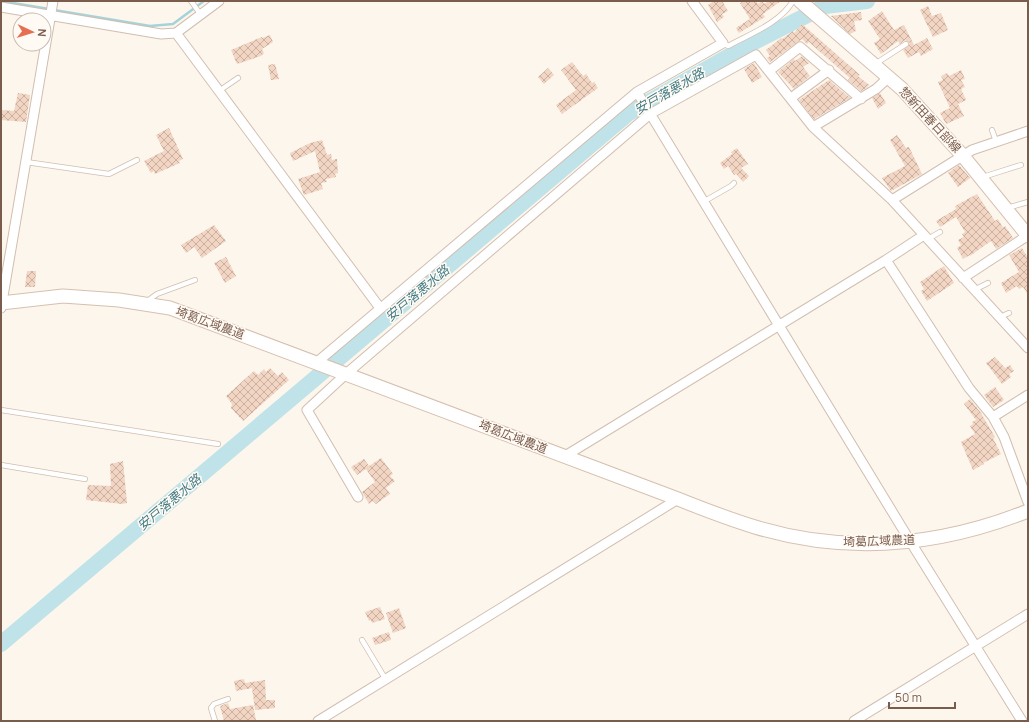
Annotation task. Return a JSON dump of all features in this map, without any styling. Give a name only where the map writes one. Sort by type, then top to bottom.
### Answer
[{"type":"street","points":[[51,12],[53,1]]},
{"type":"street","points":[[52,15],[161,34],[176,33],[219,1]]},
{"type":"street","name":"惣新田春日部線","points":[[800,1],[902,89],[963,156],[1028,236]]},
{"type":"street","points":[[318,363],[380,308],[637,92],[723,43],[697,3]]},
{"type":"street","points":[[1,7],[32,12]]},
{"type":"street","points":[[176,33],[380,308]]},
{"type":"street","points":[[769,71],[800,47],[829,70],[861,99]]},
{"type":"street","points":[[1,304],[45,52]]},
{"type":"street","points":[[358,497],[307,410],[344,373],[650,114],[756,55],[813,128],[892,200],[1028,348]]},
{"type":"street","points":[[791,98],[829,70]]},
{"type":"street","points":[[813,128],[876,89],[888,78]]},
{"type":"street","points":[[637,92],[910,542],[1022,721]]},
{"type":"street","points":[[892,200],[972,150],[1028,131]]},
{"type":"street","points":[[963,278],[1028,236]]},
{"type":"street","points":[[565,456],[778,325],[926,237]]},
{"type":"street","points":[[886,260],[969,388],[993,417],[1004,437],[1028,502]]},
{"type":"street","name":"埼葛広域農道","points":[[1,304],[63,296],[120,300],[170,308],[565,456],[678,500],[756,527],[809,540],[856,544],[910,542],[950,536],[994,524],[1028,511]]},
{"type":"street","points":[[993,417],[1028,395]]},
{"type":"street","points":[[318,721],[678,500]]},
{"type":"street","points":[[854,721],[1028,614]]},
{"type":"lane","points":[[191,1],[201,15]]},
{"type":"lane","points":[[723,43],[728,46],[773,21],[786,12],[793,1]]},
{"type":"lane","points":[[873,65],[906,44]]},
{"type":"lane","points":[[219,91],[238,78]]},
{"type":"lane","points":[[992,130],[996,141]]},
{"type":"lane","points":[[26,162],[109,174],[137,160]]},
{"type":"lane","points":[[980,177],[1021,165]]},
{"type":"lane","points":[[703,202],[734,183]]},
{"type":"lane","points":[[1006,208],[1028,202]]},
{"type":"lane","points":[[926,237],[940,232]]},
{"type":"lane","points":[[142,304],[157,294],[195,280]]},
{"type":"lane","points":[[974,290],[988,283]]},
{"type":"lane","points":[[1000,318],[1009,313]]},
{"type":"lane","points":[[1,410],[218,444]]},
{"type":"lane","points":[[1,465],[85,479]]},
{"type":"lane","points":[[362,640],[386,680]]},
{"type":"lane","points":[[215,721],[211,708],[214,704],[228,699]]},
{"type":"building","points":[[714,1],[722,1],[728,11],[722,14],[724,17],[717,22],[708,5]]},
{"type":"building","points":[[744,1],[756,1],[758,4],[762,1],[764,4],[769,1],[781,1],[763,14],[765,17],[739,33],[736,28],[750,19],[740,3]]},
{"type":"building","points":[[928,6],[932,16],[941,13],[948,30],[933,37],[920,10]]},
{"type":"building","points":[[882,11],[894,30],[904,25],[914,45],[927,38],[933,49],[921,56],[919,52],[908,58],[903,50],[910,43],[905,40],[900,44],[898,41],[881,54],[874,43],[880,39],[868,21]]},
{"type":"building","points":[[861,12],[862,20],[854,21],[856,31],[850,34],[831,16]]},
{"type":"building","points":[[802,24],[860,75],[858,76],[869,85],[861,91],[848,80],[850,78],[809,42],[807,44],[802,39],[770,62],[767,58],[770,56],[766,50],[781,38],[782,39],[793,31],[794,33]]},
{"type":"building","points":[[270,35],[273,42],[262,49],[264,53],[261,56],[237,64],[231,50]]},
{"type":"building","points":[[802,56],[809,63],[803,67],[810,76],[794,89],[778,72],[794,59],[795,61]]},
{"type":"building","points":[[572,62],[583,76],[586,74],[592,83],[594,82],[598,88],[562,114],[556,105],[576,90],[561,70]]},
{"type":"building","points":[[754,63],[762,77],[752,83],[744,69]]},
{"type":"building","points":[[275,64],[279,79],[271,80],[268,65]]},
{"type":"building","points":[[548,68],[554,75],[544,84],[538,77]]},
{"type":"building","points":[[961,70],[965,79],[961,80],[965,87],[961,89],[966,100],[958,104],[964,116],[946,124],[940,113],[950,108],[938,82],[943,80],[941,76],[947,73],[949,76]]},
{"type":"building","points":[[829,80],[850,98],[814,119],[799,100]]},
{"type":"building","points":[[18,93],[30,95],[26,122],[1,120],[1,110],[14,111]]},
{"type":"building","points":[[880,93],[886,103],[878,109],[872,98]]},
{"type":"building","points":[[169,128],[183,159],[179,161],[180,163],[155,174],[154,171],[151,173],[144,161],[164,151],[156,135]]},
{"type":"building","points":[[897,135],[906,148],[909,147],[922,174],[891,191],[882,178],[905,166],[890,140]]},
{"type":"building","points":[[322,140],[327,155],[331,154],[332,160],[337,159],[338,173],[335,174],[336,177],[326,179],[327,182],[321,183],[323,189],[304,195],[298,179],[320,172],[315,151],[293,161],[290,153],[310,143]]},
{"type":"building","points":[[737,148],[748,164],[741,168],[749,176],[743,182],[736,174],[734,175],[728,166],[724,169],[720,163]]},
{"type":"building","points":[[959,165],[970,178],[958,187],[948,173]]},
{"type":"building","points":[[977,194],[995,221],[998,219],[1003,228],[1005,226],[1013,238],[996,249],[991,241],[970,256],[963,259],[957,248],[961,245],[958,240],[964,237],[962,234],[965,232],[956,217],[940,227],[936,221],[956,209],[955,206]]},
{"type":"building","points":[[214,225],[226,241],[202,258],[194,247],[186,253],[181,245]]},
{"type":"building","points":[[1022,248],[1028,258],[1028,295],[1023,287],[1019,289],[1017,286],[1006,293],[1001,283],[1019,272],[1009,255]]},
{"type":"building","points":[[226,257],[236,276],[225,283],[214,263]]},
{"type":"building","points":[[944,266],[954,283],[927,301],[921,291],[924,289],[920,282]]},
{"type":"building","points":[[27,271],[36,271],[35,287],[25,287]]},
{"type":"building","points":[[995,357],[1005,368],[1010,365],[1014,371],[1009,374],[1011,377],[1002,384],[986,363]]},
{"type":"building","points":[[270,368],[278,376],[282,372],[289,380],[243,421],[231,408],[232,404],[226,396],[254,371],[258,375],[264,369],[266,372]]},
{"type":"building","points":[[995,387],[1004,400],[993,407],[984,395]]},
{"type":"building","points":[[970,399],[981,413],[995,437],[993,438],[1001,454],[973,470],[961,442],[975,434],[970,426],[973,424],[972,422],[976,420],[964,404]]},
{"type":"building","points":[[381,458],[393,474],[390,476],[395,481],[386,488],[390,494],[376,504],[373,501],[369,504],[362,492],[375,482],[366,469],[357,475],[351,467],[364,459],[369,466]]},
{"type":"building","points":[[123,461],[127,503],[122,504],[86,500],[88,485],[111,486],[110,464]]},
{"type":"building","points":[[380,607],[385,619],[372,623],[371,620],[369,621],[365,612]]},
{"type":"building","points":[[399,608],[406,628],[393,633],[386,613]]},
{"type":"building","points":[[389,632],[391,640],[375,645],[372,638]]},
{"type":"building","points":[[244,679],[245,683],[265,680],[266,700],[275,700],[275,708],[255,710],[252,688],[236,691],[234,681]]},
{"type":"building","points":[[228,703],[230,709],[253,705],[256,720],[224,721],[220,706]]},
{"type":"waterway","points":[[1,1],[49,9]]},
{"type":"waterway","points":[[54,10],[150,26],[173,24],[204,1]]},
{"type":"waterway","name":"安戸落悪水路","points":[[1,644],[629,113],[754,42],[825,6],[867,1]]}]
